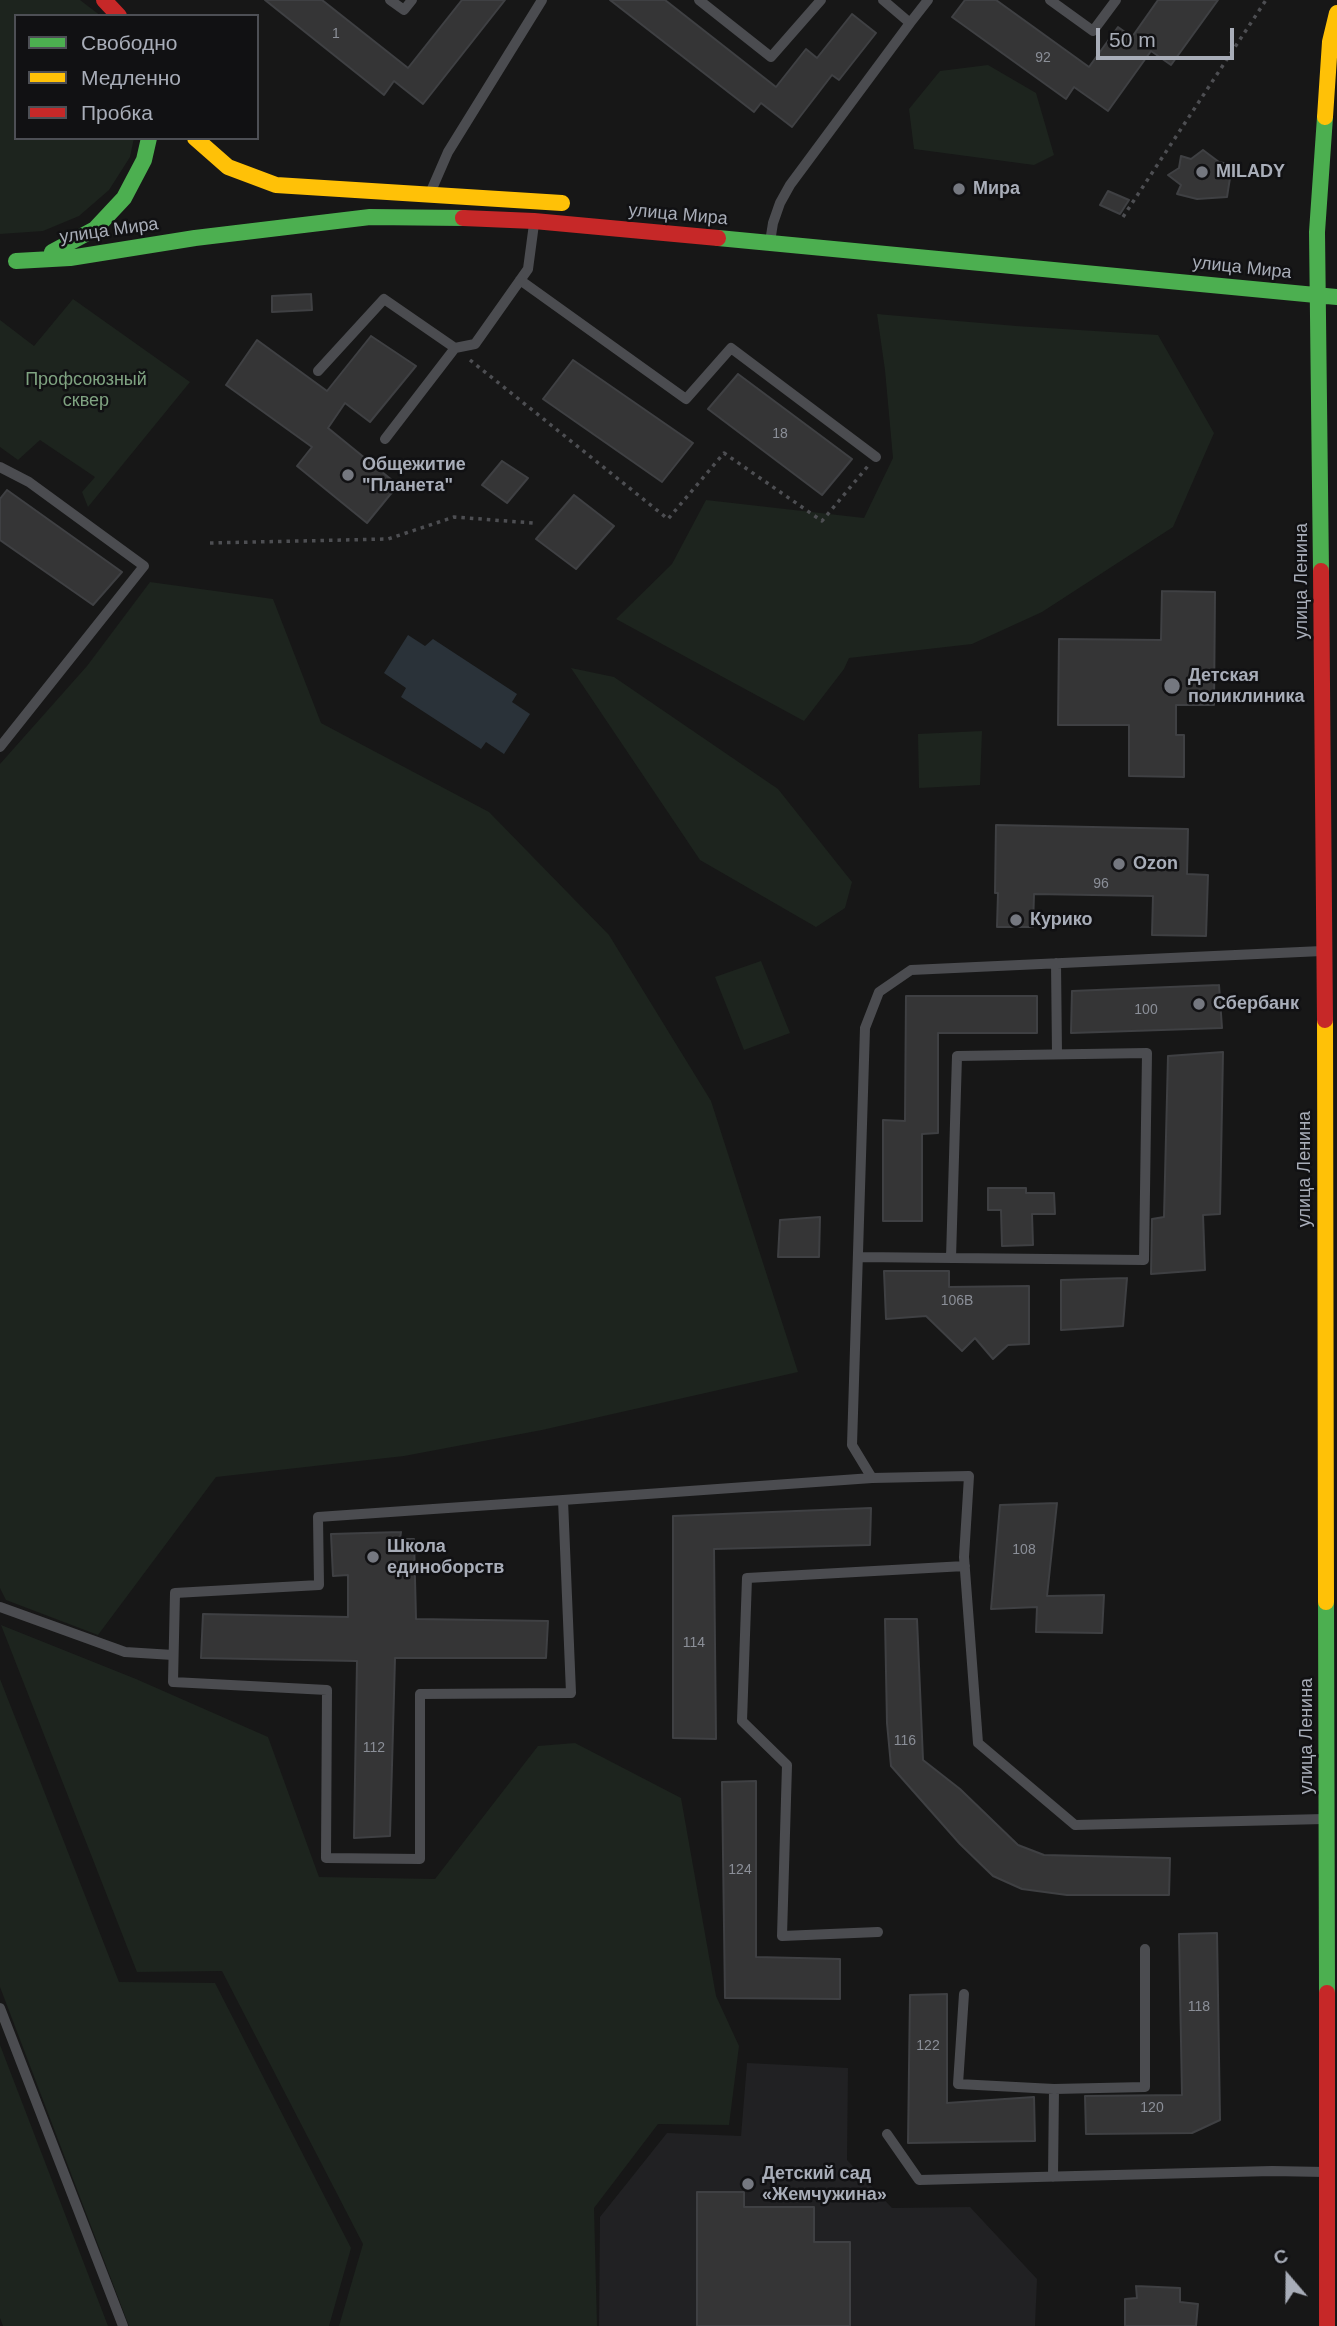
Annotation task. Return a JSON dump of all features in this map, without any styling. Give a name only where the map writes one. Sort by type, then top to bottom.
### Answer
[{"type":"main road","name":"улица Ленина","points":[[1327,2326],[1332,2172],[1331,951],[1318,295],[1311,273],[1317,232],[1329,42],[1337,13]]},
{"type":"main road","points":[[8,261],[58,251],[95,229],[124,198],[144,160],[149,140]]},
{"type":"main road","points":[[197,140],[228,167],[276,185],[575,204]]},
{"type":"main road","points":[[427,216],[430,193]]},
{"type":"main road","name":"улица Мира","points":[[8,261],[70,258],[309,223],[370,217],[427,216],[534,221],[1337,297]]},
{"type":"main road","points":[[1311,273],[1337,275]]},
{"type":"lane","points":[[390,0],[404,10],[412,0]]},
{"type":"lane","points":[[430,193],[448,152],[541,0]]},
{"type":"lane","points":[[699,0],[771,57],[821,0]]},
{"type":"lane","points":[[883,0],[910,23]]},
{"type":"lane","points":[[770,243],[780,202],[790,185],[928,0]]},
{"type":"lane","points":[[1050,0],[1093,31],[1116,0]]},
{"type":"lane","points":[[386,439],[456,348],[475,344],[528,269],[536,200]]},
{"type":"lane","points":[[520,280],[686,399],[731,348],[876,457]]},
{"type":"lane","points":[[318,371],[384,299],[456,348]]},
{"type":"lane","points":[[0,467],[29,482],[144,566],[0,747]]},
{"type":"lane","points":[[872,1478],[852,1445],[865,1028],[879,992],[911,970],[1331,951]]},
{"type":"lane","points":[[1056,963],[1057,1054]]},
{"type":"lane","points":[[858,1257],[1144,1261],[1147,1053],[957,1056],[951,1258]]},
{"type":"lane","points":[[562,1500],[571,1693],[420,1694],[419,1858],[326,1858],[327,1690],[173,1682],[175,1593],[319,1585],[318,1517],[872,1478],[969,1476],[965,1566],[978,1743],[1076,1825],[1332,1819]]},
{"type":"lane","points":[[878,1932],[782,1936],[787,1765],[742,1721],[747,1578],[965,1566]]},
{"type":"lane","points":[[0,1607],[125,1652],[173,1655]]},
{"type":"lane","points":[[964,1994],[958,2084],[1054,2089],[1145,2088],[1145,1949]]},
{"type":"lane","points":[[0,2008],[123,2326]]},
{"type":"lane","points":[[1052,2177],[1054,2089]]},
{"type":"lane","points":[[887,2134],[919,2180],[1272,2171],[1332,2172]]},
{"type":"path","points":[[1123,216],[1266,0]]},
{"type":"path","points":[[456,348],[668,519],[724,453],[822,521],[876,457]]},
{"type":"path","points":[[210,543],[388,538],[454,517],[533,523]]},
{"type":"shaded area","points":[[408,635],[425,646],[433,639],[517,694],[512,702],[530,714],[504,754],[486,742],[481,749],[401,697],[406,688],[384,673]]},
{"type":"shaded area","name":"Детский сад «Жемчужина»","points":[[747,2063],[848,2068],[847,2160],[892,2208],[970,2207],[1037,2279],[1035,2326],[599,2326],[600,2217],[667,2133],[741,2136]]},
{"type":"green space","points":[[0,0],[80,0],[98,14],[14,14],[14,140],[134,140],[130,157],[109,190],[79,216],[43,231],[0,234]]},
{"type":"green space","points":[[988,65],[1036,93],[1054,155],[1034,165],[914,149],[909,109],[940,71]]},
{"type":"green space","name":"Профсоюзный сквер","points":[[73,299],[190,382],[88,507],[82,492],[95,477],[40,440],[18,460],[0,447],[0,320],[34,346]]},
{"type":"green space","points":[[877,314],[1158,335],[1214,433],[1173,527],[1042,612],[972,644],[849,658],[844,669],[804,721],[616,619],[672,564],[706,500],[864,518],[893,458]]},
{"type":"green space","points":[[150,582],[273,599],[321,723],[489,812],[609,935],[711,1101],[798,1372],[542,1430],[404,1456],[216,1477],[98,1635],[6,1600],[0,1588],[0,764],[87,666]]},
{"type":"green space","points":[[571,668],[614,677],[778,789],[852,882],[845,908],[816,927],[700,860]]},
{"type":"green space","points":[[982,731],[980,785],[919,788],[918,734]]},
{"type":"green space","points":[[761,961],[790,1033],[744,1050],[715,977]]},
{"type":"green space","points":[[1,1625],[136,1679],[268,1737],[319,1877],[435,1879],[538,1746],[575,1743],[681,1798],[716,1996],[739,2046],[729,2125],[658,2124],[594,2208],[597,2326],[339,2326],[363,2244],[222,1971],[137,1972]]},
{"type":"green space","points":[[0,1679],[119,1982],[215,1983],[351,2248],[329,2326],[129,2326],[0,1987]]},
{"type":"green space","points":[[0,2045],[108,2326],[3,2326],[0,2318]]},
{"type":"building","points":[[265,0],[322,0],[408,68],[462,0],[505,0],[423,104],[394,81],[384,95]]},
{"type":"building","points":[[610,0],[665,0],[776,87],[806,49],[817,58],[852,14],[876,33],[839,80],[832,75],[792,127],[761,103],[754,112]]},
{"type":"building","points":[[965,0],[996,0],[1089,67],[1118,27],[1132,37],[1158,0],[1218,0],[1171,65],[1151,51],[1108,111],[1074,87],[1066,99],[952,17]]},
{"type":"building","name":"МILADY","points":[[1203,150],[1219,162],[1232,165],[1227,197],[1197,199],[1177,194],[1181,185],[1168,175],[1179,168],[1181,156],[1191,159]]},
{"type":"building","points":[[1108,191],[1129,200],[1120,214],[1100,205]]},
{"type":"building","points":[[311,294],[312,310],[272,312],[272,296]]},
{"type":"building","points":[[371,336],[416,366],[370,422],[345,403],[328,428],[398,485],[367,523],[297,466],[312,447],[226,385],[257,340],[327,391]]},
{"type":"building","points":[[573,360],[693,443],[662,482],[543,399]]},
{"type":"building","points":[[738,374],[852,459],[822,495],[708,409]]},
{"type":"building","points":[[502,461],[528,478],[507,503],[482,485]]},
{"type":"building","points":[[7,490],[122,572],[93,605],[0,540],[0,499]]},
{"type":"building","points":[[574,495],[614,526],[576,569],[536,539]]},
{"type":"building","points":[[1162,591],[1215,592],[1214,705],[1176,705],[1176,735],[1184,735],[1184,777],[1129,776],[1129,725],[1058,725],[1059,639],[1161,640]]},
{"type":"building","points":[[996,825],[1188,829],[1187,874],[1208,875],[1206,936],[1152,935],[1153,896],[1034,894],[1033,927],[997,927]]},
{"type":"building","points":[[1219,985],[1222,1028],[1071,1033],[1072,991]]},
{"type":"building","points":[[906,996],[1037,996],[1037,1033],[938,1033],[938,1133],[922,1134],[922,1221],[883,1221],[883,1120],[905,1121]]},
{"type":"building","points":[[1223,1052],[1220,1214],[1203,1215],[1205,1270],[1151,1274],[1152,1219],[1164,1217],[1168,1056]]},
{"type":"building","points":[[988,1188],[1026,1188],[1026,1193],[1054,1193],[1055,1214],[1032,1214],[1033,1245],[1002,1246],[1001,1210],[988,1210]]},
{"type":"building","points":[[820,1217],[819,1257],[778,1257],[780,1220]]},
{"type":"building","points":[[884,1271],[949,1271],[949,1287],[1029,1286],[1029,1344],[1008,1345],[993,1359],[975,1338],[962,1351],[926,1316],[886,1319]]},
{"type":"building","points":[[1127,1278],[1123,1326],[1061,1330],[1061,1280]]},
{"type":"building","points":[[1057,1503],[1047,1596],[1104,1595],[1102,1633],[1036,1632],[1037,1607],[991,1609],[1000,1505]]},
{"type":"building","points":[[871,1508],[870,1545],[714,1549],[716,1739],[673,1738],[673,1516]]},
{"type":"building","points":[[401,1532],[400,1539],[414,1539],[416,1619],[548,1621],[546,1658],[395,1658],[390,1836],[354,1838],[357,1661],[201,1658],[203,1614],[348,1617],[348,1575],[333,1576],[331,1534]]},
{"type":"building","points":[[885,1619],[917,1619],[923,1760],[960,1789],[1018,1845],[1044,1855],[1170,1858],[1169,1895],[1067,1895],[1022,1889],[993,1876],[960,1844],[891,1766],[887,1723]]},
{"type":"building","points":[[756,1781],[756,1957],[840,1959],[840,1999],[725,1998],[722,1782]]},
{"type":"building","points":[[1217,1933],[1220,2120],[1192,2133],[1086,2134],[1085,2096],[1182,2095],[1179,1934]]},
{"type":"building","points":[[947,1994],[947,2103],[1034,2097],[1035,2141],[908,2143],[910,1995]]},
{"type":"building","points":[[697,2192],[744,2192],[744,2207],[814,2207],[814,2242],[850,2242],[850,2326],[697,2326]]},
{"type":"building","points":[[1136,2286],[1180,2288],[1180,2302],[1198,2304],[1196,2326],[1125,2326],[1125,2299],[1137,2298]]},
{"type":"traffic: fast","points":[[1321,571],[1317,232],[1325,117]]},
{"type":"traffic: fast","points":[[52,252],[95,229],[124,198],[144,160],[149,140]]},
{"type":"traffic: fast","points":[[16,261],[70,258],[195,238],[370,217],[463,218]]},
{"type":"traffic: fast","points":[[718,238],[1337,297]]},
{"type":"traffic: fast","points":[[1326,1602],[1327,1993]]},
{"type":"traffic: slow","points":[[1325,117],[1330,42],[1337,13]]},
{"type":"traffic: slow","points":[[197,140],[228,167],[276,185],[562,203]]},
{"type":"traffic: slow","points":[[1325,1020],[1326,1602]]},
{"type":"traffic: jam","points":[[104,0],[117,14]]},
{"type":"traffic: jam","points":[[463,218],[534,221],[718,238]]},
{"type":"traffic: jam","points":[[1321,571],[1325,1020]]},
{"type":"traffic: jam","points":[[1327,1993],[1327,2326]]},
{"type":"place","name":"МILADY","points":[[1202,172]]},
{"type":"place","name":"Мира","points":[[959,189]]},
{"type":"place","name":"Общежитие \"Планета\"","points":[[348,475]]},
{"type":"place","name":"Детская поликлиника","points":[[1172,686]]},
{"type":"place","name":"Ozon","points":[[1119,864]]},
{"type":"place","name":"Курико","points":[[1016,920]]},
{"type":"place","name":"Сбербанк","points":[[1199,1004]]},
{"type":"place","name":"Школа единоборств","points":[[373,1557]]},
{"type":"place","name":"Детский сад «Жемчужина»","points":[[748,2184]]}]
